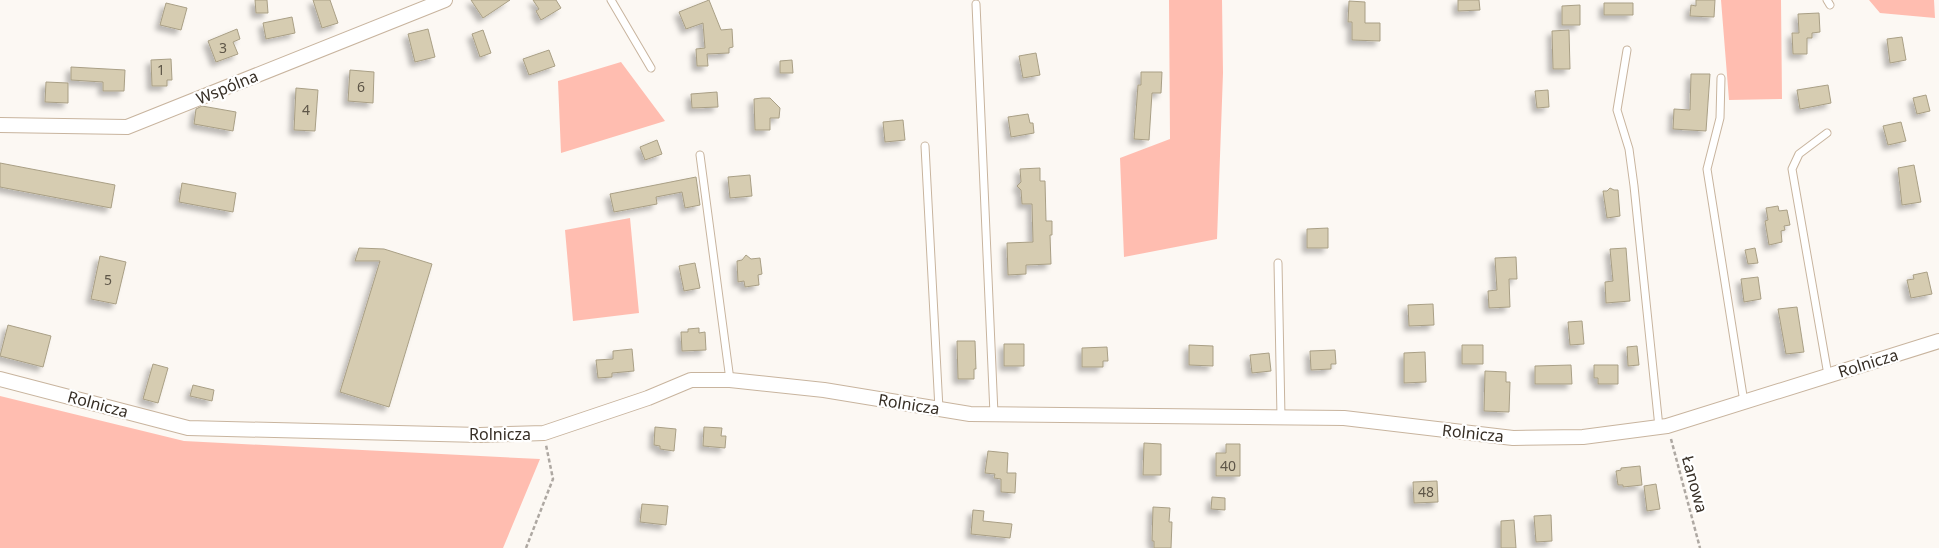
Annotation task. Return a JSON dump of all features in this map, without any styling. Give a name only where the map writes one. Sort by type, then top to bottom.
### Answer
[{"type":"street","name":"Wspólna","points":[[0,125],[127,127],[445,0]]},
{"type":"street","name":"Rolnicza","points":[[0,379],[188,428],[480,435],[544,433],[648,398],[691,380],[730,380],[824,390],[970,414],[1344,418],[1513,438],[1583,437],[1663,426],[1939,340]]},
{"type":"lane","points":[[611,0],[651,68]]},
{"type":"lane","points":[[976,4],[994,414]]},
{"type":"lane","points":[[1626,50],[1617,110],[1629,149],[1663,426]]},
{"type":"lane","points":[[1721,78],[1720,118],[1707,168],[1744,402]]},
{"type":"lane","points":[[1827,132],[1799,154],[1792,169],[1828,375]]},
{"type":"lane","points":[[925,146],[939,409]]},
{"type":"lane","points":[[700,155],[730,380]]},
{"type":"lane","points":[[1278,263],[1281,417]]},
{"type":"path","name":"Łanowa","points":[[1663,426],[1700,548]]},
{"type":"path","points":[[526,548],[553,479],[544,433]]},
{"type":"shaded area","points":[[1169,0],[1222,0],[1223,73],[1217,239],[1124,257],[1120,158],[1170,139]]},
{"type":"shaded area","points":[[1721,0],[1781,0],[1782,99],[1729,100]]},
{"type":"shaded area","points":[[1869,0],[1934,0],[1935,18],[1880,13]]},
{"type":"shaded area","points":[[621,62],[665,121],[561,153],[558,81]]},
{"type":"shaded area","points":[[630,218],[639,313],[573,321],[565,230]]},
{"type":"shaded area","points":[[0,396],[184,441],[540,459],[503,548],[0,548]]},
{"type":"building","points":[[255,0],[267,0],[268,13],[256,13]]},
{"type":"building","points":[[313,0],[330,0],[338,23],[322,28]]},
{"type":"building","points":[[471,0],[510,0],[483,18]]},
{"type":"building","points":[[533,0],[556,0],[561,8],[541,20],[536,11],[539,9]]},
{"type":"building","points":[[709,0],[721,30],[732,29],[733,47],[729,48],[729,53],[707,54],[708,66],[697,66],[696,49],[705,48],[703,23],[686,29],[679,12]]},
{"type":"building","points":[[1458,0],[1479,0],[1480,10],[1458,11]]},
{"type":"building","points":[[1696,0],[1715,0],[1714,17],[1690,16],[1691,5],[1696,6]]},
{"type":"building","points":[[1349,1],[1365,2],[1365,23],[1380,23],[1380,41],[1352,40],[1352,22],[1348,22]]},
{"type":"building","points":[[166,3],[187,8],[181,30],[160,25]]},
{"type":"building","points":[[1604,3],[1633,3],[1633,15],[1604,15]]},
{"type":"building","points":[[1580,5],[1580,25],[1562,25],[1562,6]]},
{"type":"building","points":[[1819,13],[1820,32],[1812,33],[1812,38],[1807,38],[1807,54],[1793,54],[1792,33],[1799,33],[1798,14]]},
{"type":"building","points":[[292,17],[295,33],[266,39],[263,23]]},
{"type":"building","points":[[237,29],[240,39],[233,42],[238,54],[216,62],[208,41]]},
{"type":"building","points":[[428,29],[435,57],[415,62],[408,34]]},
{"type":"building","points":[[483,30],[491,53],[480,57],[472,34]]},
{"type":"building","points":[[1569,30],[1570,69],[1553,69],[1552,31]]},
{"type":"building","points":[[1902,37],[1906,60],[1890,63],[1887,39]]},
{"type":"building","points":[[549,50],[555,66],[529,75],[523,59]]},
{"type":"building","points":[[1036,53],[1040,75],[1023,78],[1019,56]]},
{"type":"building","points":[[171,59],[172,80],[167,80],[167,86],[152,86],[151,60]]},
{"type":"building","points":[[792,60],[793,73],[780,73],[780,61]]},
{"type":"building","points":[[71,67],[125,70],[124,91],[103,91],[103,82],[71,80]]},
{"type":"building","points":[[350,70],[374,72],[373,103],[348,101]]},
{"type":"building","points":[[1141,72],[1162,72],[1161,93],[1152,93],[1149,140],[1134,139],[1138,85],[1141,85]]},
{"type":"building","points":[[1691,74],[1710,74],[1706,131],[1673,129],[1674,109],[1690,110]]},
{"type":"building","points":[[46,82],[68,83],[68,103],[45,102]]},
{"type":"building","points":[[1828,85],[1831,103],[1800,109],[1797,90]]},
{"type":"building","points":[[296,88],[318,90],[315,131],[294,130]]},
{"type":"building","points":[[1548,90],[1549,107],[1537,108],[1535,91]]},
{"type":"building","points":[[717,92],[718,107],[692,108],[691,94]]},
{"type":"building","points":[[1926,95],[1930,111],[1917,114],[1913,98]]},
{"type":"building","points":[[770,98],[780,108],[779,118],[770,118],[770,130],[755,130],[754,99]]},
{"type":"building","points":[[202,106],[236,112],[233,131],[194,124],[196,109]]},
{"type":"building","points":[[1028,114],[1030,123],[1033,123],[1034,133],[1011,137],[1008,117]]},
{"type":"building","points":[[903,120],[905,140],[885,142],[883,122]]},
{"type":"building","points":[[1901,122],[1906,141],[1888,145],[1883,126]]},
{"type":"building","points":[[657,140],[662,154],[645,160],[640,147]]},
{"type":"building","points":[[0,163],[115,185],[111,208],[0,187]]},
{"type":"building","points":[[1914,165],[1921,202],[1902,205],[1898,168]]},
{"type":"building","points":[[1040,168],[1040,181],[1045,181],[1046,221],[1052,221],[1052,235],[1050,235],[1051,264],[1026,265],[1026,274],[1008,275],[1007,243],[1033,242],[1032,204],[1022,204],[1021,190],[1017,186],[1021,182],[1020,169]]},
{"type":"building","points":[[750,175],[752,196],[730,198],[728,177]]},
{"type":"building","points":[[696,177],[700,205],[685,208],[682,192],[656,197],[657,204],[614,212],[610,194]]},
{"type":"building","points":[[182,183],[236,193],[233,212],[179,202]]},
{"type":"building","points":[[1610,188],[1618,190],[1620,216],[1607,218],[1603,191],[1607,191]]},
{"type":"building","points":[[1778,206],[1779,211],[1787,210],[1790,225],[1784,226],[1785,230],[1781,231],[1782,242],[1769,245],[1765,221],[1768,220],[1766,208]]},
{"type":"building","points":[[1328,228],[1328,248],[1307,248],[1307,229]]},
{"type":"building","points":[[359,248],[384,249],[432,264],[389,407],[340,392],[380,261],[355,261]]},
{"type":"building","points":[[1626,248],[1630,301],[1606,303],[1605,282],[1613,281],[1610,249]]},
{"type":"building","points":[[1755,248],[1758,263],[1748,264],[1745,250]]},
{"type":"building","points":[[746,255],[751,259],[760,258],[762,274],[758,275],[759,285],[745,287],[744,281],[738,282],[737,261],[742,260]]},
{"type":"building","points":[[100,256],[126,262],[116,304],[91,299]]},
{"type":"building","points":[[1516,257],[1517,279],[1509,279],[1510,307],[1489,308],[1488,291],[1497,290],[1495,258]]},
{"type":"building","points":[[695,263],[700,288],[684,291],[679,266]]},
{"type":"building","points":[[1927,272],[1932,294],[1911,298],[1907,280],[1914,279],[1913,275]]},
{"type":"building","points":[[1758,277],[1761,299],[1744,302],[1741,279]]},
{"type":"building","points":[[1433,304],[1434,325],[1409,326],[1408,305]]},
{"type":"building","points":[[1797,307],[1804,352],[1786,354],[1778,309]]},
{"type":"building","points":[[1582,321],[1584,344],[1570,345],[1568,322]]},
{"type":"building","points":[[8,325],[51,336],[43,367],[0,356]]},
{"type":"building","points":[[699,328],[699,333],[705,332],[706,350],[682,351],[681,332],[688,332],[688,329]]},
{"type":"building","points":[[957,341],[975,341],[976,369],[974,369],[974,379],[958,379]]},
{"type":"building","points":[[1004,344],[1024,344],[1024,366],[1004,366]]},
{"type":"building","points":[[1189,345],[1213,346],[1213,366],[1189,365]]},
{"type":"building","points":[[1462,345],[1483,345],[1483,364],[1462,364]]},
{"type":"building","points":[[1637,346],[1639,365],[1628,366],[1627,347]]},
{"type":"building","points":[[1107,347],[1108,361],[1103,361],[1103,367],[1082,367],[1082,348]]},
{"type":"building","points":[[632,349],[634,371],[612,373],[612,377],[598,378],[596,360],[613,359],[613,351]]},
{"type":"building","points":[[1335,350],[1336,364],[1331,364],[1331,369],[1311,370],[1310,351]]},
{"type":"building","points":[[1425,352],[1426,382],[1404,383],[1404,353]]},
{"type":"building","points":[[1269,353],[1271,371],[1252,373],[1250,355]]},
{"type":"building","points":[[153,364],[168,368],[158,403],[143,399]]},
{"type":"building","points":[[1571,365],[1572,384],[1535,384],[1535,366]]},
{"type":"building","points":[[1594,365],[1618,365],[1618,384],[1598,384],[1598,378],[1594,378]]},
{"type":"building","points":[[1485,371],[1506,372],[1506,382],[1510,382],[1509,412],[1484,411]]},
{"type":"building","points":[[193,385],[214,390],[212,401],[190,396]]},
{"type":"building","points":[[655,427],[676,429],[674,451],[660,449],[660,446],[654,445]]},
{"type":"building","points":[[704,427],[722,428],[721,436],[726,436],[725,448],[703,446]]},
{"type":"building","points":[[1144,443],[1161,444],[1161,475],[1143,475]]},
{"type":"building","points":[[1226,444],[1240,444],[1240,476],[1216,476],[1216,453],[1226,453]]},
{"type":"building","points":[[988,451],[1008,453],[1007,473],[1016,473],[1015,493],[1001,492],[1001,479],[994,478],[995,474],[985,473]]},
{"type":"building","points":[[1640,466],[1642,485],[1623,487],[1623,485],[1618,485],[1616,471],[1621,470],[1621,468]]},
{"type":"building","points":[[1437,481],[1438,502],[1414,503],[1413,482]]},
{"type":"building","points":[[1656,484],[1660,509],[1647,511],[1644,486]]},
{"type":"building","points":[[1212,497],[1225,498],[1225,510],[1211,509]]},
{"type":"building","points":[[642,504],[668,506],[666,525],[640,522]]},
{"type":"building","points":[[1153,507],[1170,508],[1169,522],[1172,522],[1171,548],[1154,548],[1154,541],[1152,541]]},
{"type":"building","points":[[973,510],[984,511],[983,521],[1012,524],[1010,538],[971,534]]},
{"type":"building","points":[[1551,515],[1552,541],[1536,542],[1534,516]]},
{"type":"building","points":[[1514,520],[1516,548],[1501,548],[1501,521]]}]
